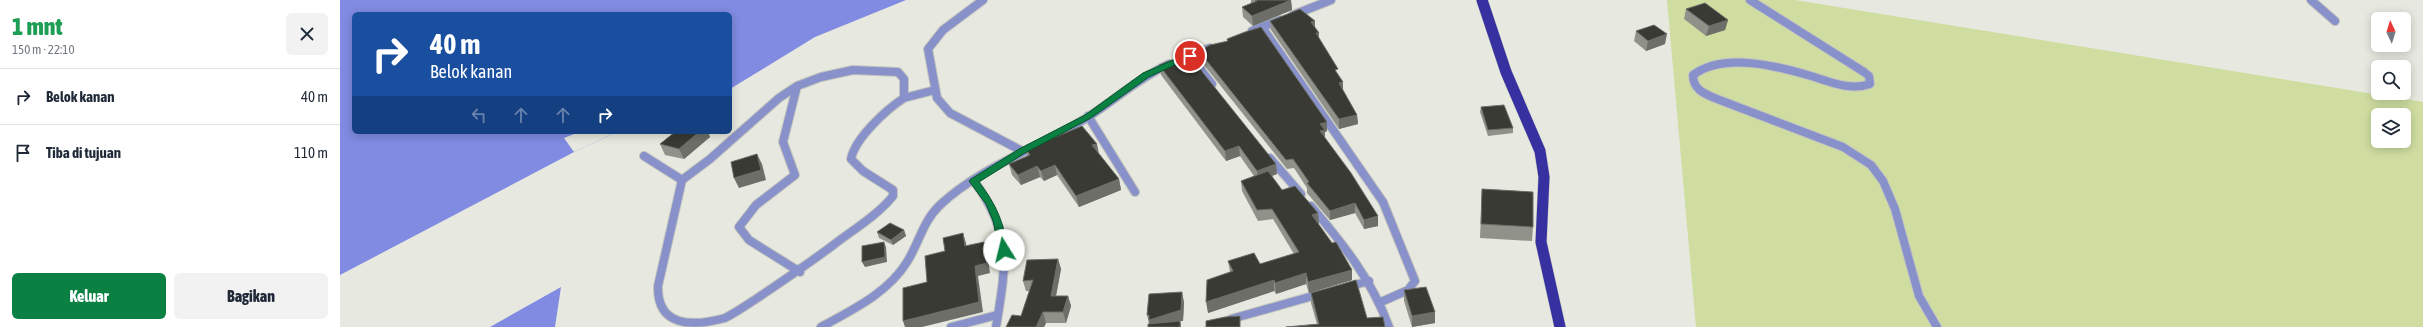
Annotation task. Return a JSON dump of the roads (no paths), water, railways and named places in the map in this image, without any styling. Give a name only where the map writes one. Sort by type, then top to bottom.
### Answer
[{"type":"highway","points":[[1482,0],[1503,64],[1540,151],[1544,177],[1541,242],[1560,327]]},
{"type":"street","points":[[983,0],[932,40],[928,49],[928,58],[935,90],[940,103],[950,113],[1022,151]]},
{"type":"street","points":[[1240,36],[1331,0]]},
{"type":"street","points":[[1750,0],[1782,22],[1864,72],[1869,76],[1870,84],[1858,87],[1848,86],[1795,72],[1727,64],[1703,67],[1696,70],[1693,75],[1694,86],[1698,90],[1717,99],[1843,148],[1871,164],[1882,181],[1895,209],[1905,239],[1919,296],[1937,327]]},
{"type":"street","points":[[2311,0],[2335,21]]},
{"type":"street","points":[[1262,27],[1390,214],[1415,281],[1408,290],[1381,302]]},
{"type":"street","points":[[821,327],[879,292],[895,277],[907,262],[921,228],[941,204],[1022,151],[1088,116],[1146,75],[1219,45]]},
{"type":"street","points":[[1190,56],[1219,93]]},
{"type":"street","points":[[904,98],[904,79],[898,72],[884,70],[847,72],[821,77],[797,86],[779,98],[715,154],[682,180],[658,286],[657,299],[663,315],[670,320],[682,324],[700,325],[725,318],[800,272],[893,196],[893,190],[858,167],[852,160],[851,154],[863,136],[904,98],[935,90]]},
{"type":"street","points":[[797,86],[783,142],[795,175],[784,186],[743,217],[739,227],[749,240],[800,272]]},
{"type":"street","points":[[1088,116],[1135,192]]},
{"type":"street","points":[[1262,149],[1342,242],[1369,281],[1381,302],[1389,327]]},
{"type":"street","points":[[644,156],[682,180]]},
{"type":"street","points":[[974,181],[990,204],[1003,240],[1004,260],[996,327]]},
{"type":"street","points":[[1218,322],[1369,281]]},
{"type":"street","points":[[951,327],[997,315]]},
{"type":"water","points":[[340,0],[906,0],[815,37],[732,88],[732,12],[352,12],[352,134],[613,134],[574,152],[340,275]]},
{"type":"water","points":[[561,287],[555,327],[490,327]]}]
